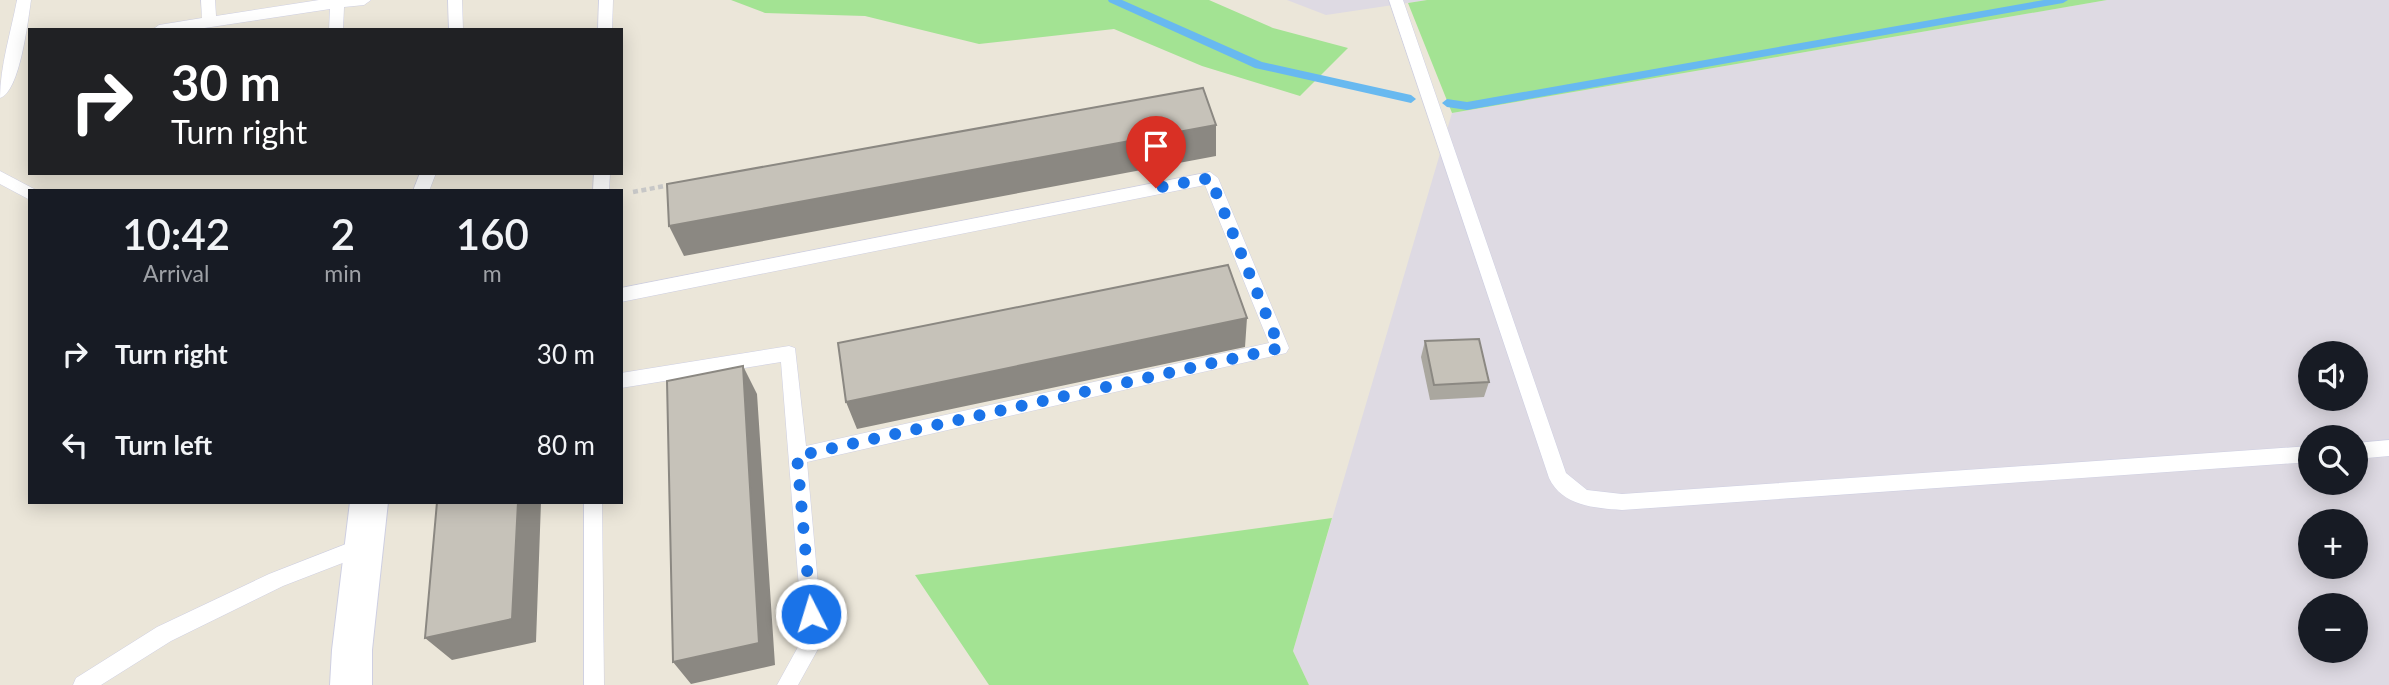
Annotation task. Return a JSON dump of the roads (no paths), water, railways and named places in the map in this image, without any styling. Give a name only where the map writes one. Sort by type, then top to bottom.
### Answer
[{"type":"street","points":[[351,685],[352,650],[369,504]]},
{"type":"lane","points":[[0,93],[15,58],[24,0]]},
{"type":"lane","points":[[208,0],[209,22]]},
{"type":"lane","points":[[172,28],[337,1],[364,0]]},
{"type":"lane","points":[[455,0],[456,28]]},
{"type":"lane","points":[[605,28],[606,0]]},
{"type":"lane","points":[[1396,0],[1558,478],[1583,498],[1622,502],[2298,455]]},
{"type":"lane","points":[[336,28],[337,1]]},
{"type":"lane","points":[[0,177],[28,193]]},
{"type":"lane","points":[[623,295],[1210,178],[1280,348],[797,456]]},
{"type":"lane","points":[[623,381],[789,353],[813,640],[788,685]]},
{"type":"lane","points":[[2368,450],[2389,448]]},
{"type":"lane","points":[[593,504],[594,685]]},
{"type":"lane","points":[[83,685],[164,634],[276,580],[364,546]]},
{"type":"waterway","points":[[1113,0],[1259,65],[1411,99]]},
{"type":"waterway","points":[[1447,103],[1467,106],[2063,0]]}]
